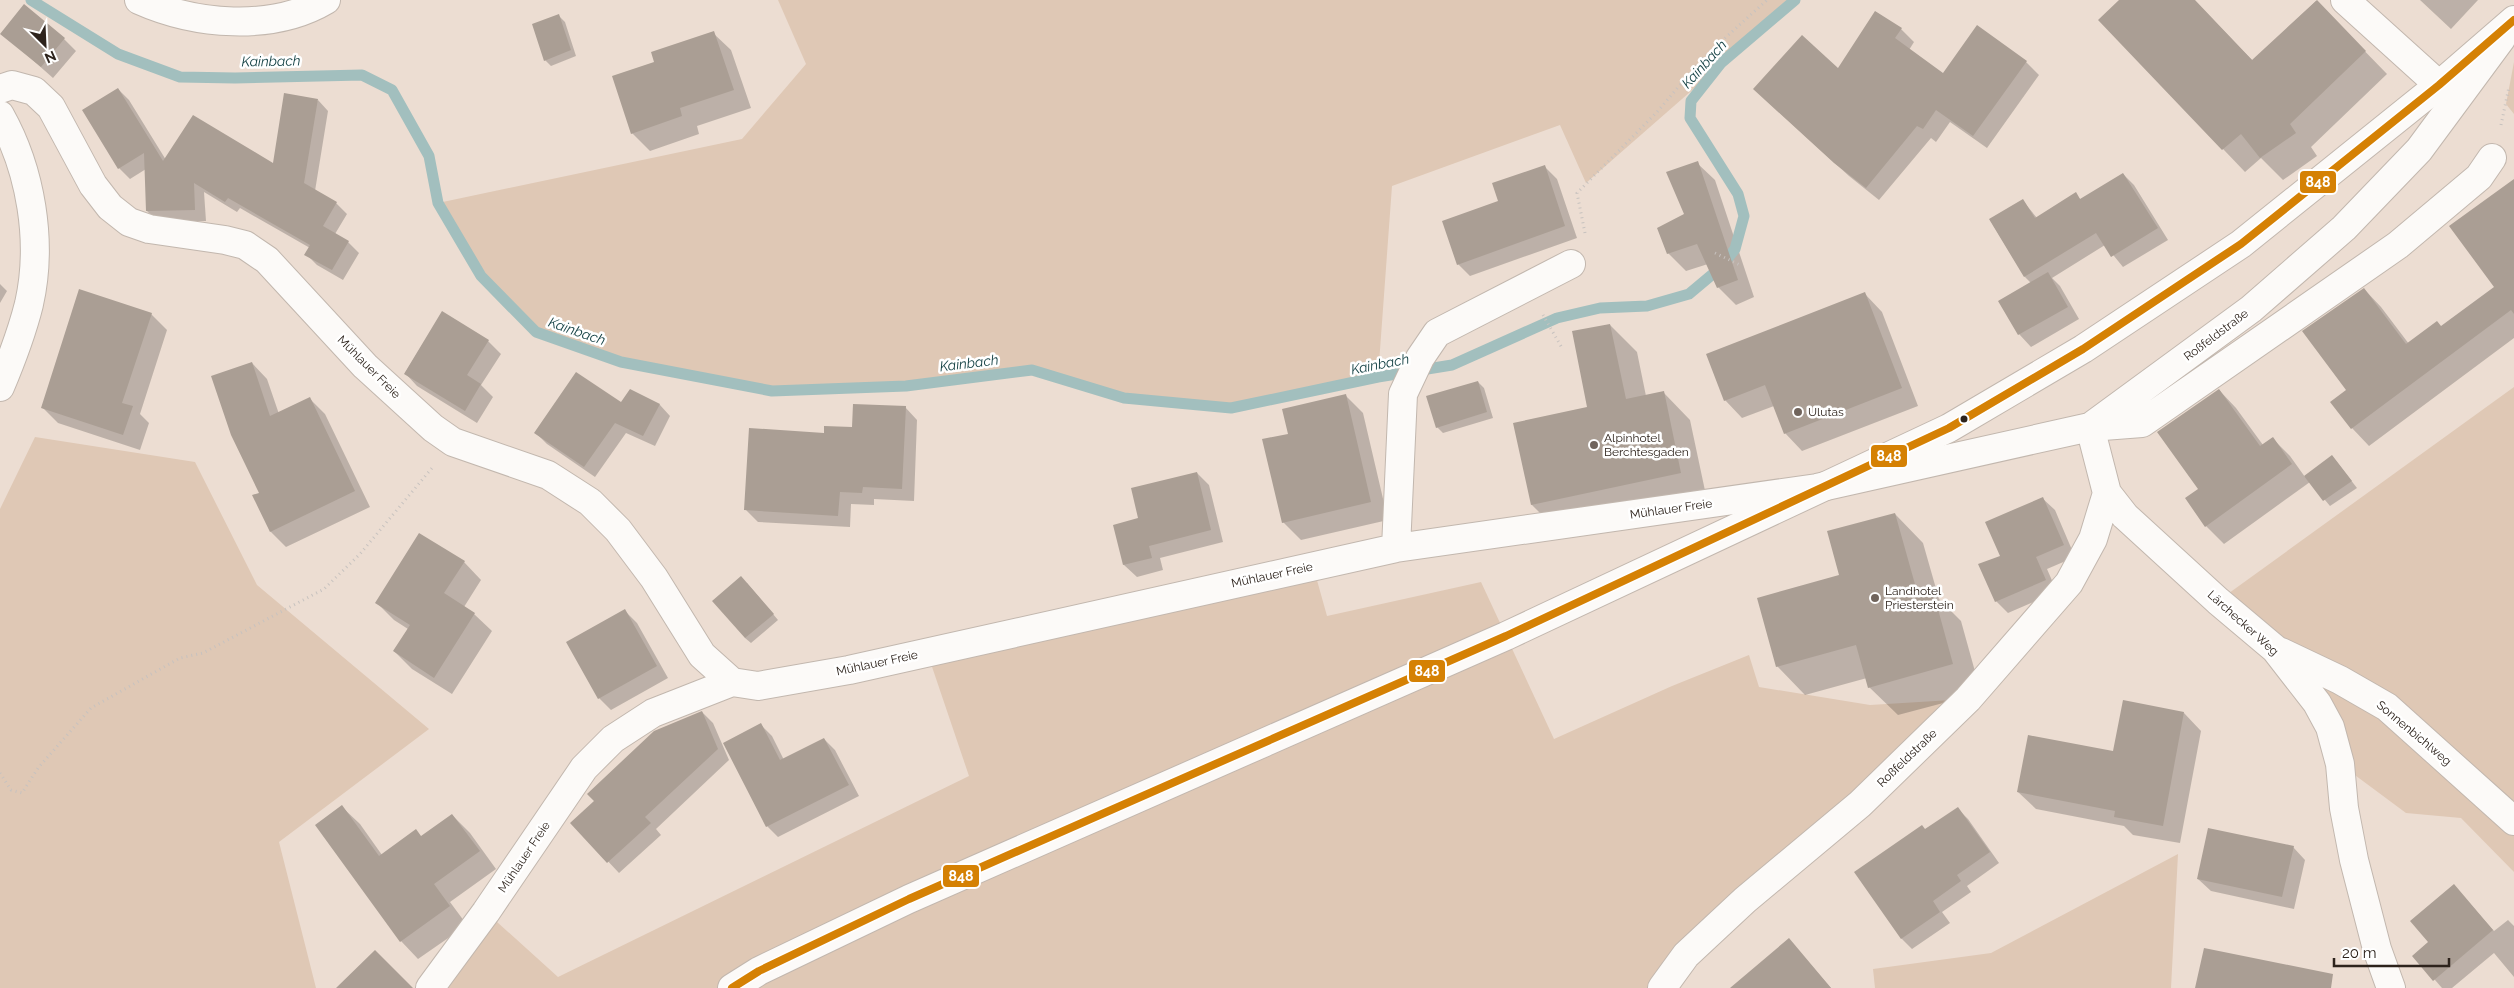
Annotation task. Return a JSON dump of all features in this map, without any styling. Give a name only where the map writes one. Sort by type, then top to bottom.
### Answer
[{"type":"street","points":[[139,0],[194,18],[238,21],[278,18],[326,0]]},
{"type":"street","points":[[2345,0],[2438,85]]},
{"type":"street","name":"Roßfeldstraße","points":[[732,988],[759,971],[909,899],[1506,636],[1672,559],[1817,488],[1949,428],[2083,350],[2241,244],[2514,21]]},
{"type":"street","name":"Roßfeldstraße","points":[[1817,488],[2090,427],[2251,309],[2344,228],[2419,150],[2514,21]]},
{"type":"street","name":"Mühlauer Freie","points":[[0,89],[12,85],[34,91],[51,107],[93,185],[110,207],[129,222],[149,229],[225,240],[245,245],[267,260],[365,366],[433,428],[453,442],[548,475],[590,502],[618,530],[654,578],[702,655],[732,682]]},
{"type":"street","points":[[0,115],[8,128],[24,173],[33,223],[34,261],[29,304],[0,387]]},
{"type":"street","points":[[2090,427],[2142,423],[2398,245],[2479,177],[2492,158]]},
{"type":"street","points":[[1396,548],[1403,394],[1420,358],[1437,333],[1571,264]]},
{"type":"street","name":"Lärchecker Weg","points":[[2090,427],[2107,493],[2125,516],[2218,601],[2275,649],[2318,703],[2330,726],[2340,764],[2344,808],[2354,860],[2377,948],[2391,988]]},
{"type":"street","name":"Mühlauer Freie","points":[[430,988],[486,912],[584,768],[613,739],[653,713],[732,682],[758,686],[849,670],[1396,548],[1817,488]]},
{"type":"street","name":"Roßfeldstraße","points":[[1662,988],[1686,955],[1745,900],[1860,804],[1968,698],[2069,584],[2093,539],[2107,493]]},
{"type":"street","name":"Sonnenbichlweg","points":[[2275,649],[2340,680],[2387,707],[2514,821]]},
{"type":"path","points":[[1571,264],[1587,240],[1577,193],[1657,112],[1703,58],[1767,0]]},
{"type":"path","points":[[1715,253],[1740,265]]},
{"type":"path","points":[[1542,313],[1562,348]]},
{"type":"path","points":[[0,772],[11,790],[22,792],[38,768],[91,708],[180,658],[203,653],[324,589],[360,554],[453,442]]},
{"type":"shaded area","points":[[778,0],[1795,0],[1586,183],[1560,125],[1392,186],[1378,377],[1231,408],[1124,398],[1032,370],[906,386],[772,391],[621,362],[536,332],[481,276],[438,203],[742,139],[806,64]]},
{"type":"shaded area","points":[[2514,62],[2514,114],[2506,104]]},
{"type":"shaded area","points":[[2514,387],[2514,872],[2461,818],[2406,813],[2340,764],[2330,727],[2218,601]]},
{"type":"shaded area","points":[[35,437],[195,462],[257,585],[429,729],[279,842],[316,988],[0,988],[0,509]]},
{"type":"shaded area","points":[[1313,566],[1327,616],[1481,582],[1554,739],[1672,686],[1749,655],[1759,687],[1870,705],[1968,699],[1662,988],[430,988],[486,912],[558,977],[969,776],[927,652]]},
{"type":"shaded area","points":[[2178,854],[2171,988],[1875,988],[1873,969],[1991,953]]},
{"type":"building","points":[[2119,0],[2195,0],[2252,60],[2317,0],[2366,51],[2290,124],[2296,133],[2260,158],[2241,134],[2222,150],[2098,20]]},
{"type":"building","points":[[24,4],[65,38],[41,67],[0,34]]},
{"type":"building","points":[[1875,11],[1902,28],[1895,38],[1943,73],[1977,25],[2027,61],[1973,136],[1936,110],[1923,129],[1917,126],[1866,188],[1834,163],[1753,89],[1802,35],[1838,68]]},
{"type":"building","points":[[559,14],[571,50],[544,61],[532,24]]},
{"type":"building","points":[[714,31],[734,90],[680,108],[682,116],[631,134],[612,76],[654,62],[651,52]]},
{"type":"building","points":[[118,88],[163,161],[193,115],[273,163],[284,93],[318,99],[304,183],[337,202],[323,226],[349,241],[332,270],[304,255],[310,245],[228,198],[225,202],[194,183],[195,210],[146,211],[144,153],[118,169],[82,110]]},
{"type":"building","points":[[1698,161],[1738,280],[1717,288],[1697,244],[1667,254],[1657,228],[1684,214],[1666,172]]},
{"type":"building","points":[[1545,165],[1565,226],[1457,265],[1442,221],[1498,201],[1492,183]]},
{"type":"building","points":[[2123,173],[2158,228],[2111,257],[2096,233],[2024,277],[1989,219],[2023,199],[2035,218],[2076,192],[2080,199]]},
{"type":"building","points":[[2514,179],[2514,314],[2511,310],[2351,429],[2330,402],[2346,390],[2302,331],[2364,288],[2406,344],[2437,321],[2441,326],[2494,287],[2449,226]]},
{"type":"building","points":[[2048,272],[2068,307],[2018,335],[1998,301]]},
{"type":"building","points":[[79,289],[152,313],[122,403],[133,406],[123,435],[41,408]]},
{"type":"building","points":[[1865,292],[1902,388],[1784,434],[1765,385],[1724,401],[1706,354]]},
{"type":"building","points":[[442,311],[489,340],[467,375],[481,384],[465,411],[404,374]]},
{"type":"building","points":[[1610,324],[1626,399],[1664,391],[1681,473],[1531,505],[1513,423],[1587,407],[1572,331]]},
{"type":"building","points":[[252,362],[270,416],[310,397],[355,491],[270,532],[252,495],[259,493],[231,435],[211,376]]},
{"type":"building","points":[[576,372],[621,402],[630,389],[660,404],[643,436],[615,423],[584,467],[534,433]]},
{"type":"building","points":[[1478,381],[1487,412],[1436,428],[1426,396]]},
{"type":"building","points":[[2219,389],[2260,446],[2273,437],[2292,464],[2205,527],[2185,498],[2198,489],[2157,432]]},
{"type":"building","points":[[1346,394],[1371,502],[1282,523],[1262,439],[1288,434],[1282,409]]},
{"type":"building","points":[[853,404],[906,406],[902,489],[863,487],[862,493],[840,492],[838,516],[744,510],[749,428],[824,433],[824,426],[852,427]]},
{"type":"building","points":[[2332,455],[2352,481],[2323,501],[2304,476]]},
{"type":"building","points":[[1197,472],[1211,530],[1149,546],[1152,558],[1123,565],[1113,525],[1138,518],[1131,488]]},
{"type":"building","points":[[2043,497],[2064,545],[2036,557],[2046,580],[1995,602],[1978,564],[2000,556],[1985,522]]},
{"type":"building","points":[[1895,513],[1918,595],[1933,591],[1953,664],[1868,688],[1856,645],[1776,667],[1757,598],[1839,575],[1827,531]]},
{"type":"building","points":[[419,533],[465,561],[444,593],[475,613],[434,678],[393,651],[410,625],[375,603]]},
{"type":"building","points":[[741,576],[774,614],[745,638],[712,601]]},
{"type":"building","points":[[625,609],[657,666],[598,699],[566,642]]},
{"type":"building","points":[[2123,700],[2184,712],[2163,826],[2114,817],[2115,811],[2017,792],[2028,735],[2113,751]]},
{"type":"building","points":[[702,711],[718,749],[645,817],[651,823],[607,863],[570,823],[594,801],[587,794],[654,731]]},
{"type":"building","points":[[761,723],[780,760],[824,738],[849,785],[766,827],[723,743]]},
{"type":"building","points":[[342,805],[379,856],[416,829],[421,836],[452,814],[480,851],[434,884],[450,906],[400,942],[315,825]]},
{"type":"building","points":[[1958,807],[1990,852],[1957,875],[1961,881],[1933,901],[1940,912],[1901,939],[1854,872],[1922,825],[1925,829]]},
{"type":"building","points":[[2208,828],[2294,846],[2282,897],[2197,879]]},
{"type":"building","points":[[2454,884],[2493,930],[2433,981],[2412,956],[2428,942],[2410,921]]},
{"type":"building","points":[[1789,938],[1831,988],[1730,988]]},
{"type":"building","points":[[2204,948],[2333,974],[2331,988],[2195,988]]},
{"type":"building","points":[[375,950],[413,988],[336,988]]},
{"type":"waterway","name":"Kainbach","points":[[31,0],[118,54],[180,77],[235,78],[362,75],[392,90],[429,156],[438,203],[481,276],[536,332],[621,362],[772,391],[906,386],[1032,370],[1124,398],[1231,408],[1378,377],[1452,365],[1557,318],[1600,308],[1647,306],[1689,294],[1720,268],[1735,249],[1744,216],[1738,194],[1690,118],[1691,101],[1721,63],[1795,0]]},
{"type":"transit line","name":"848","points":[[732,988],[759,971],[909,899],[1506,636],[1949,428],[2083,349],[2241,244],[2439,85],[2514,20]]},
{"type":"place","name":"Ulutas","points":[[1798,412]]},
{"type":"place","name":"Alpinhotel Berchtesgaden","points":[[1594,445]]},
{"type":"place","name":"Landhotel Priesterstein","points":[[1875,598]]}]
